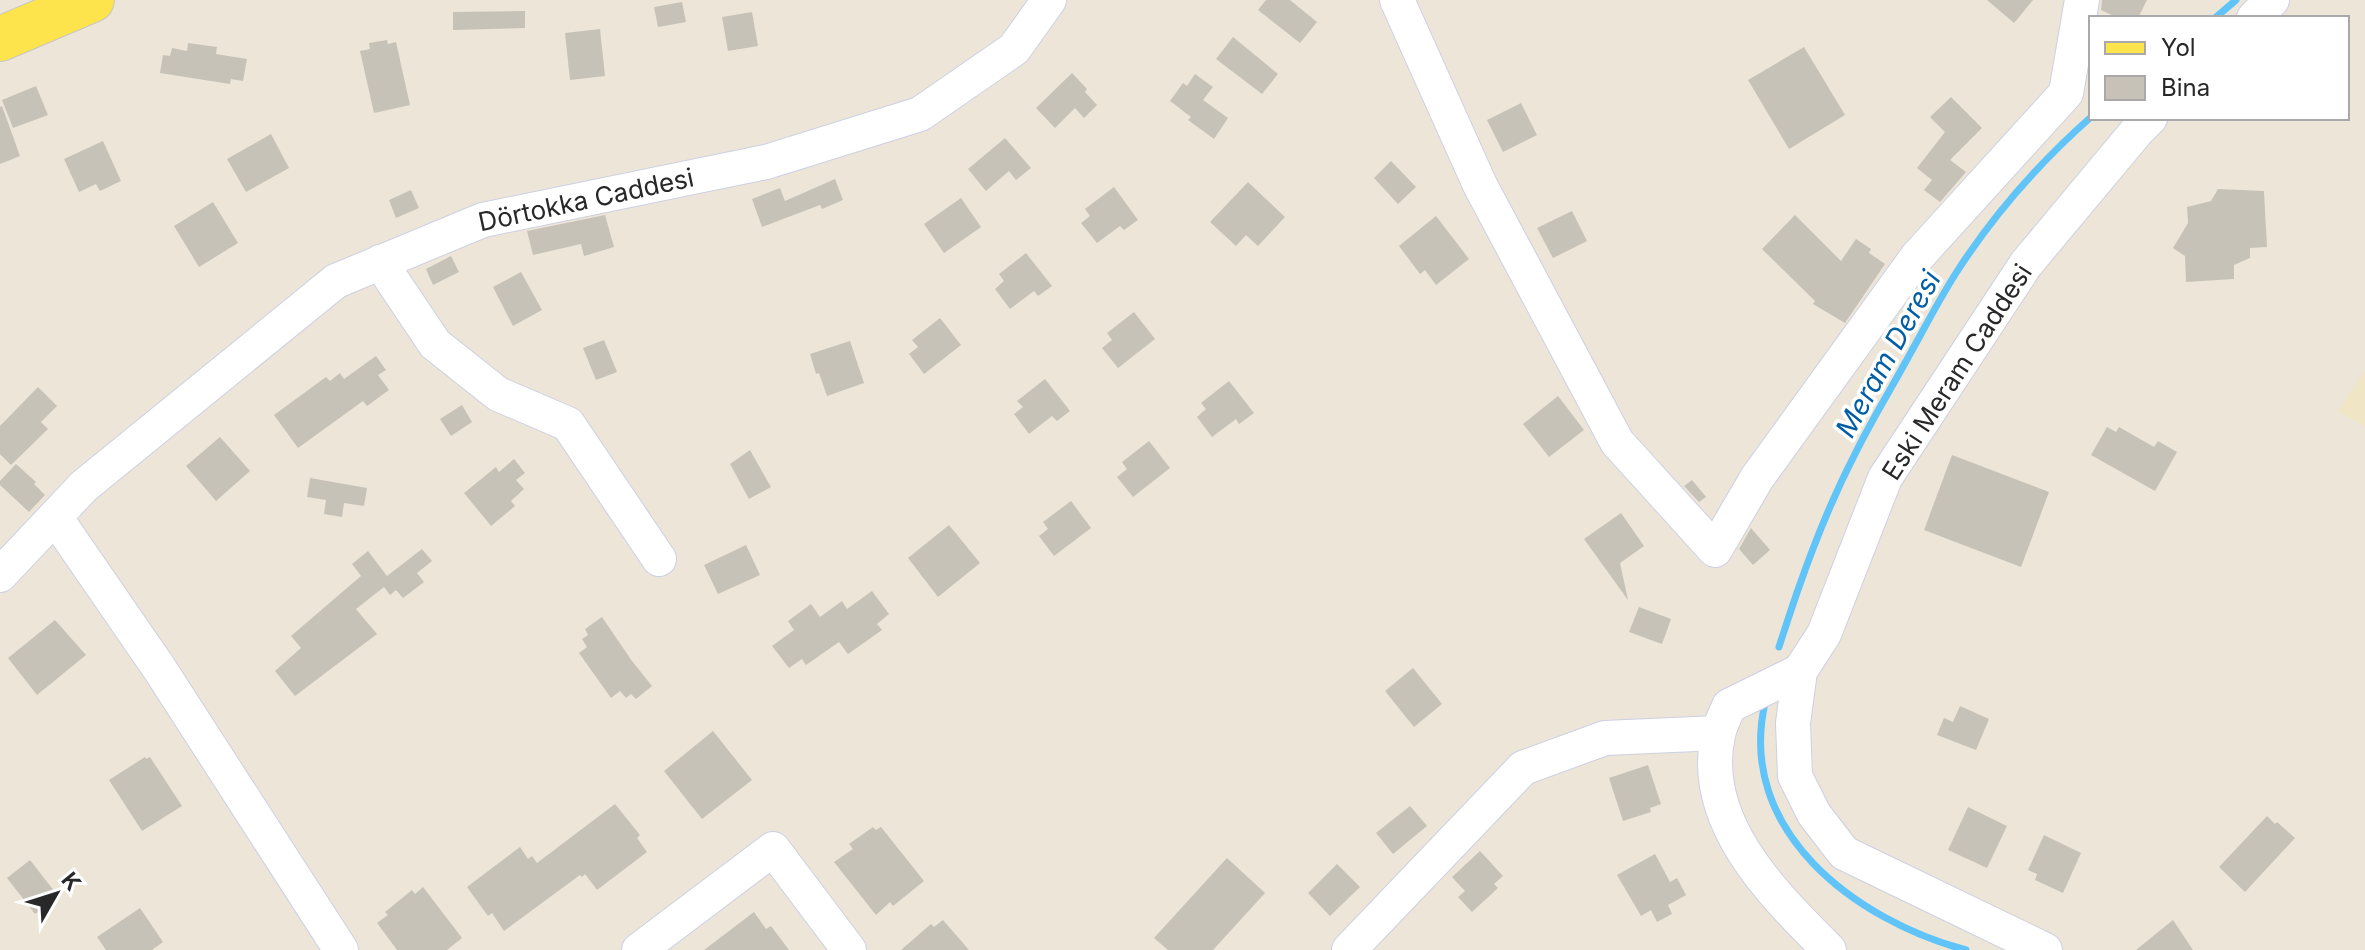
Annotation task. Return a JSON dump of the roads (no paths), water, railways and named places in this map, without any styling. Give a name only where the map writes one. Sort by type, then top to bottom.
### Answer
[{"type":"main road","points":[[0,22],[51,0]]},
{"type":"main road","points":[[0,39],[92,0]]},
{"type":"street","name":"Dörtokka Caddesi","points":[[0,575],[84,486],[336,281],[483,220],[766,162],[920,114],[1014,49],[1049,0]]},
{"type":"street","points":[[1397,0],[1480,185],[1617,442],[1715,550],[1757,478],[1917,257],[2066,93],[2082,0]]},
{"type":"street","points":[[2256,16],[2272,0]]},
{"type":"street","name":"Eski Meram Caddesi","points":[[1800,671],[1824,634],[1885,478],[2026,264],[2148,120]]},
{"type":"street","points":[[380,262],[435,344],[498,394],[568,424],[659,559]]},
{"type":"street","points":[[55,517],[159,668],[341,950]]},
{"type":"street","points":[[1800,671],[1729,706],[1718,733],[1716,785],[1726,824],[1775,896],[1829,950]]},
{"type":"street","points":[[1800,671],[1793,723],[1795,776],[1814,814],[1844,853],[2045,950]]},
{"type":"street","points":[[1349,950],[1523,768],[1605,738],[1718,733]]},
{"type":"street","points":[[639,950],[773,849],[849,950]]},
{"type":"waterway","name":"Meram Deresi","points":[[2217,16],[2236,0]]},
{"type":"waterway","name":"Meram Deresi","points":[[1779,647],[1813,549],[1843,477],[1942,296],[2002,210],[2053,152],[2089,119]]},
{"type":"waterway","name":"Meram Deresi","points":[[1765,703],[1761,749],[1769,791],[1787,829],[1813,863],[1846,892],[1884,917],[1924,936],[1966,950]]}]
